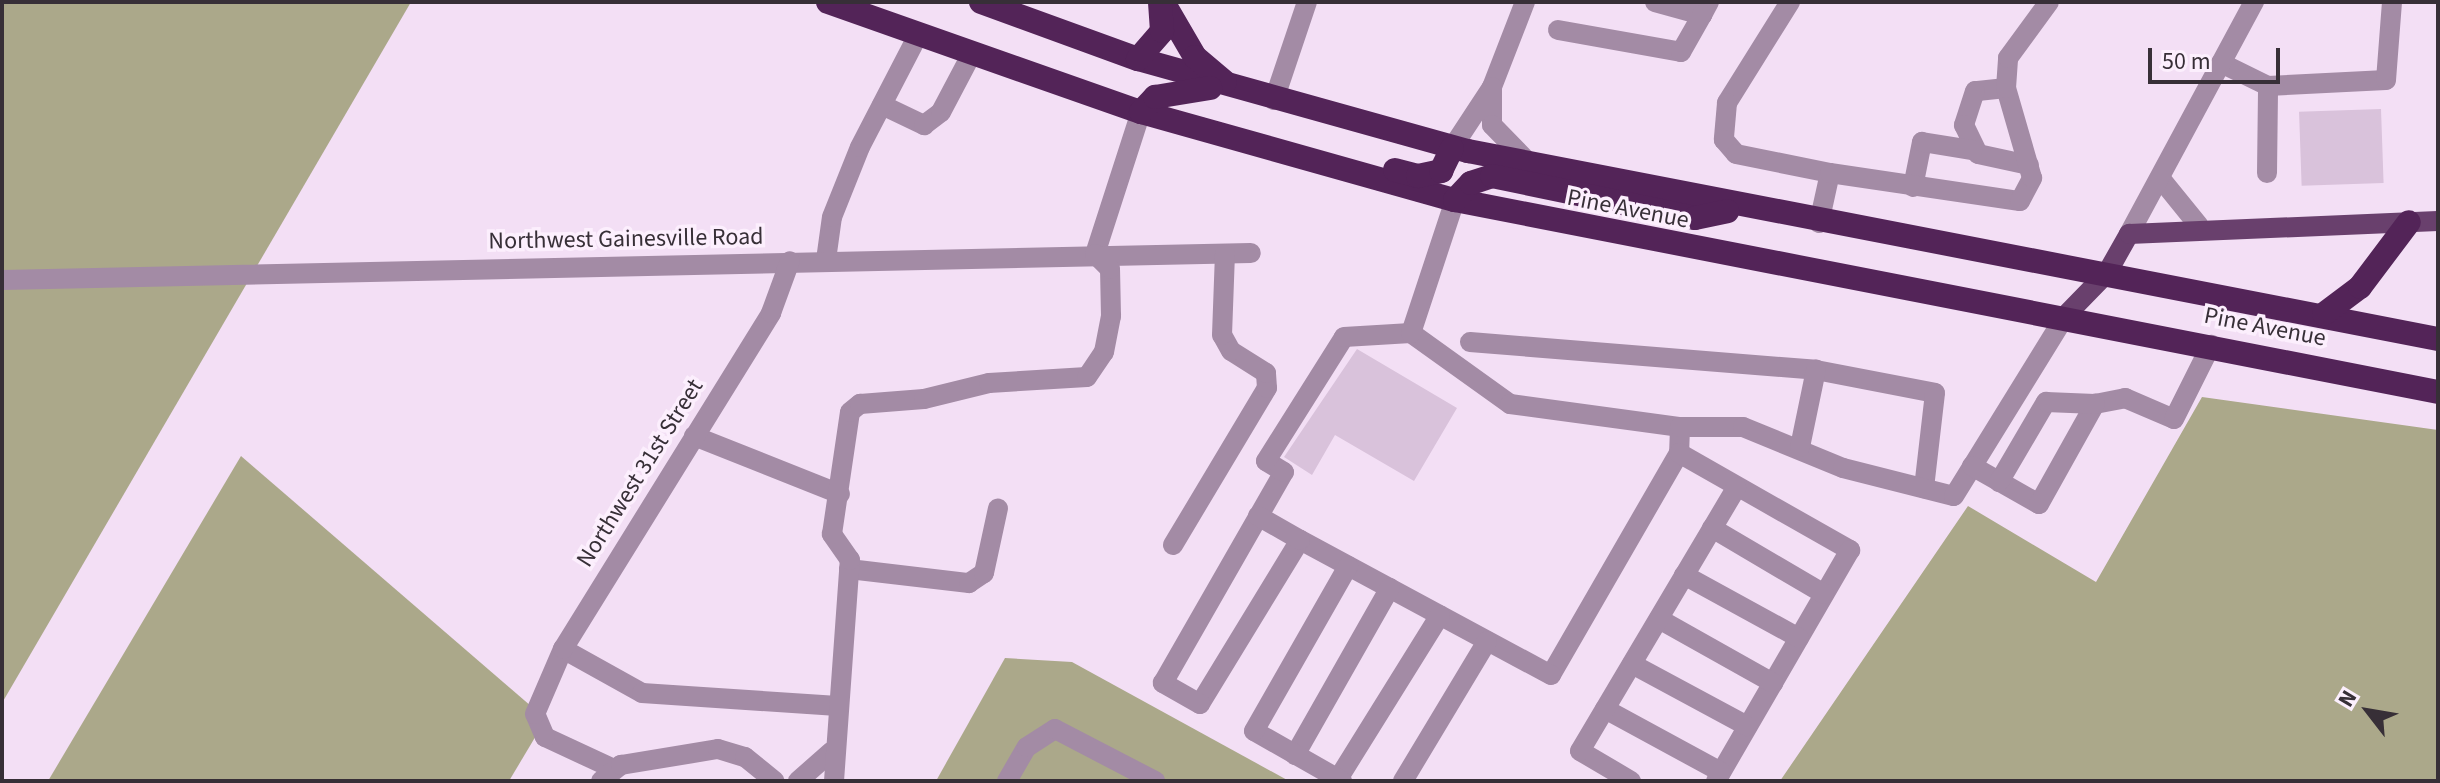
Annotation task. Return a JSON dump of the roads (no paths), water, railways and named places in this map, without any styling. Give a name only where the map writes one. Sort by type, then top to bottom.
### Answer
[{"type":"highway","name":"Pine Avenue","points":[[828,2],[971,55],[1141,112],[1271,152],[1455,200],[2065,316],[2438,392]]},
{"type":"highway","name":"Pine Avenue","points":[[981,2],[1138,59],[1452,148],[1738,208],[2107,273],[2438,339]]},
{"type":"highway","points":[[1138,59],[1162,31],[1162,2]]},
{"type":"highway","points":[[1162,2],[1195,57],[1233,88]]},
{"type":"highway","points":[[1141,112],[1155,97],[1182,88],[1233,88]]},
{"type":"highway","points":[[1271,152],[1302,143],[1418,176],[1441,171],[1452,148]]},
{"type":"highway","points":[[1455,200],[1471,183],[1492,176],[1695,218],[1738,208]]},
{"type":"highway","points":[[2324,314],[2360,287],[2409,222]]},
{"type":"main road","points":[[2065,316],[2107,273],[2129,234],[2199,226],[2438,221]]},
{"type":"street","points":[[1274,100],[1307,2]]},
{"type":"street","points":[[1452,148],[1492,87],[1525,2]]},
{"type":"street","points":[[1558,30],[1681,52],[1706,9],[1655,2]]},
{"type":"street","points":[[1790,2],[1727,103],[1724,140],[1736,154],[2011,204],[2030,189],[2029,165],[2006,88],[2008,58],[2049,2]]},
{"type":"street","points":[[2129,234],[2254,2]]},
{"type":"street","points":[[2221,63],[2268,86],[2386,80],[2392,2]]},
{"type":"street","points":[[826,260],[832,217],[882,105],[918,35]]},
{"type":"street","points":[[882,105],[924,125],[941,112],[971,55]]},
{"type":"street","points":[[2267,173],[2268,86]]},
{"type":"street","points":[[1492,87],[1492,125],[1533,166]]},
{"type":"street","points":[[1972,150],[1964,107],[1975,91],[2006,88]]},
{"type":"street","points":[[834,781],[832,751],[849,569],[848,556],[832,540],[847,418],[860,404],[924,399],[989,383],[1075,380],[1094,370],[1111,316],[1110,269],[1095,254],[1141,112]]},
{"type":"street","points":[[1913,187],[1922,142],[1972,150],[2029,165]]},
{"type":"street","points":[[1819,223],[1830,173]]},
{"type":"street","points":[[2161,179],[2199,226]]},
{"type":"street","points":[[1411,333],[1455,200]]},
{"type":"street","name":"Northwest Gainesville Road","points":[[2,280],[1251,253]]},
{"type":"street","points":[[1173,545],[1267,388],[1266,373],[1231,351],[1222,335],[1225,254]]},
{"type":"street","name":"Northwest 31st Street","points":[[608,775],[545,737],[535,714],[563,649],[771,313],[790,261]]},
{"type":"street","points":[[1300,540],[1200,704],[1163,683],[1284,472],[1266,461],[1344,337],[1411,333],[1510,404],[1680,427],[1743,427],[1800,447],[1843,468],[1954,496],[2065,316]]},
{"type":"street","points":[[1470,342],[1816,370],[1935,393],[1924,488]]},
{"type":"street","points":[[2021,387],[2046,402],[2095,404],[2125,398],[2174,419],[2211,345]]},
{"type":"street","points":[[1800,447],[1816,370]]},
{"type":"street","points":[[1999,482],[2046,402]]},
{"type":"street","points":[[1972,466],[2039,504],[2095,404]]},
{"type":"street","points":[[1258,516],[1551,675],[1679,453],[1680,427]]},
{"type":"street","points":[[694,436],[840,494]]},
{"type":"street","points":[[1605,709],[1718,777],[1850,550],[1679,453]]},
{"type":"street","points":[[1631,781],[1580,751],[1736,488]]},
{"type":"street","points":[[849,569],[969,583],[984,573],[998,508]]},
{"type":"street","points":[[1712,528],[1824,594]]},
{"type":"street","points":[[1348,566],[1254,731],[1340,780],[1440,615]]},
{"type":"street","points":[[1684,575],[1799,638]]},
{"type":"street","points":[[1295,755],[1390,588]]},
{"type":"street","points":[[1659,619],[1773,683]]},
{"type":"street","points":[[1403,781],[1487,641]]},
{"type":"street","points":[[563,649],[642,693],[838,706]]},
{"type":"street","points":[[1632,664],[1747,726]]},
{"type":"street","points":[[1007,781],[1027,747],[1055,729],[1155,781]]},
{"type":"street","points":[[608,775],[718,749],[745,757],[775,781]]},
{"type":"street","points":[[798,781],[832,751]]}]
